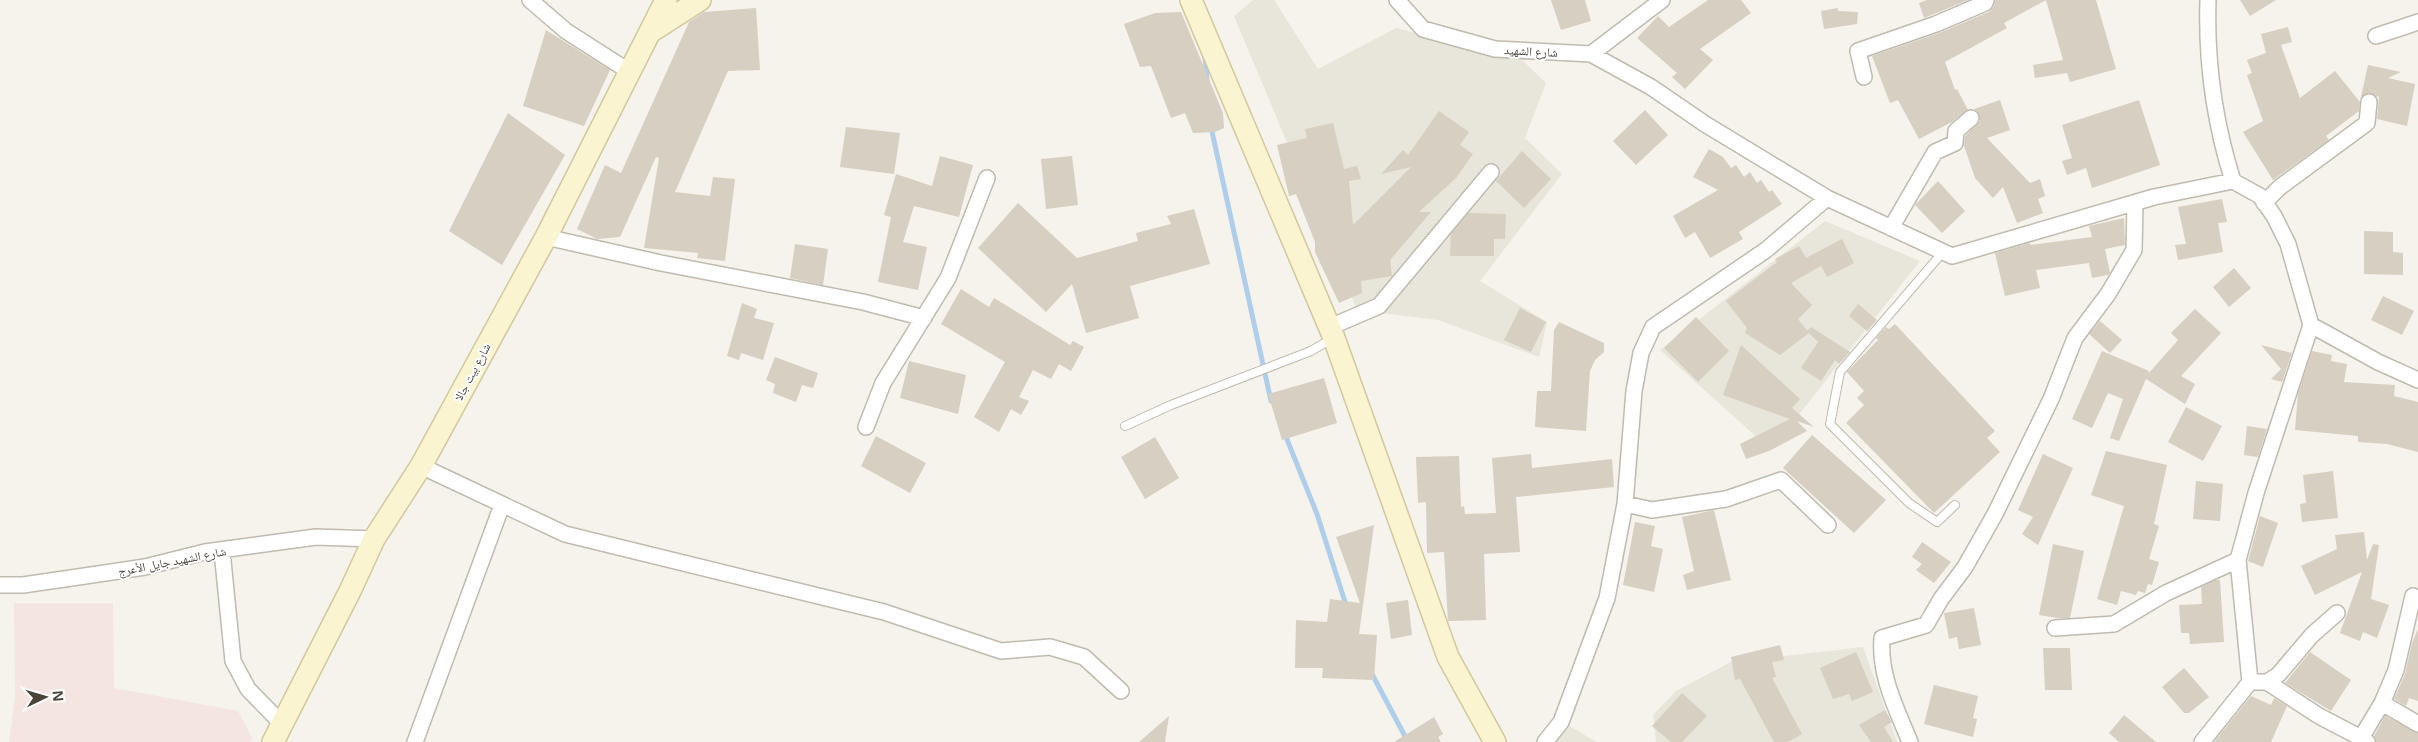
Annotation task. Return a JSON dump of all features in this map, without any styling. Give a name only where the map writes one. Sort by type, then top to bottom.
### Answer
[{"type":"street","points":[[530,0],[566,31],[630,72]]},
{"type":"street","name":"شارع بيت جالا","points":[[278,733],[374,539],[421,466],[546,237],[652,31],[666,0]]},
{"type":"street","points":[[652,31],[700,0]]},
{"type":"street","points":[[1173,0],[1194,7],[1332,332],[1448,656],[1495,742]]},
{"type":"street","name":"شارع الشهيد","points":[[1397,0],[1423,29],[1496,49],[1591,54]]},
{"type":"street","points":[[1662,0],[1591,54],[1651,87],[1827,198],[1952,256],[2135,203],[2233,181],[2260,196],[2274,216],[2288,244],[2311,325],[2256,493],[2238,560],[2250,682],[2202,742]]},
{"type":"street","points":[[1864,77],[1858,51],[1936,24],[1985,3],[1986,0]]},
{"type":"street","points":[[2208,0],[2207,32],[2221,143],[2233,181]]},
{"type":"street","points":[[2376,36],[2418,22]]},
{"type":"street","points":[[2264,203],[2280,187],[2367,123],[2369,102]]},
{"type":"street","points":[[1891,228],[1935,152],[1955,142],[1956,130],[1971,118]]},
{"type":"street","points":[[1332,332],[1380,306],[1491,172]]},
{"type":"street","points":[[866,427],[883,383],[948,278],[987,178]]},
{"type":"street","points":[[1545,742],[1561,722],[1607,598],[1625,504],[1634,391],[1641,353],[1653,328],[1766,250],[1827,198]]},
{"type":"street","points":[[1910,742],[1885,680],[1881,652],[1882,638],[1926,625],[1941,599],[1969,559],[1995,514],[2051,399],[2075,338],[2108,294],[2134,250],[2135,203]]},
{"type":"street","points":[[546,237],[661,263],[863,302],[924,318]]},
{"type":"street","points":[[2311,325],[2378,362],[2418,380]]},
{"type":"street","points":[[421,466],[565,534],[884,612],[1002,651],[1050,647],[1084,657],[1121,691]]},
{"type":"street","points":[[1625,504],[1652,510],[1726,498],[1781,480],[1828,525]]},
{"type":"street","points":[[415,742],[502,505]]},
{"type":"street","name":"شارع الشهيد جايل الأعرج","points":[[0,585],[23,584],[107,573],[145,567],[205,552],[316,537],[374,539]]},
{"type":"street","points":[[222,551],[233,661],[248,689],[278,733]]},
{"type":"street","points":[[2056,628],[2114,624],[2166,593],[2238,560]]},
{"type":"street","points":[[2267,682],[2319,716],[2364,740],[2396,670],[2413,596]]},
{"type":"street","points":[[2250,682],[2267,682],[2278,675],[2312,635],[2337,613]]},
{"type":"street","points":[[2382,703],[2418,724]]},
{"type":"lane","points":[[1943,252],[1840,372],[1830,424],[1909,503],[1937,522],[1955,505]]},
{"type":"lane","points":[[1126,426],[1171,405],[1312,352],[1332,332]]},
{"type":"shaded area","points":[[1253,0],[1274,0],[1318,69],[1396,28],[1523,61],[1546,83],[1525,138],[1562,174],[1480,281],[1547,322],[1539,357],[1438,320],[1357,310],[1234,16]]},
{"type":"shaded area","points":[[1825,221],[1920,261],[1771,450],[1660,350]]},
{"type":"shaded area","points":[[14,603],[113,603],[114,688],[238,711],[252,738],[250,742],[9,742],[15,698]]},
{"type":"shaded area","points":[[1863,647],[1897,742],[1656,742],[1653,715],[1676,691],[1731,662]]},
{"type":"shaded area","points":[[1568,725],[1596,742],[1556,742]]},
{"type":"building","points":[[1551,0],[1585,0],[1591,21],[1561,30]]},
{"type":"building","points":[[1708,0],[1741,0],[1751,13],[1700,49],[1713,60],[1685,89],[1672,77],[1677,73],[1637,38],[1658,16],[1669,27]]},
{"type":"building","points":[[1927,0],[1968,0],[1924,18],[1919,3]]},
{"type":"building","points":[[1995,0],[2046,0],[2004,23],[2007,28],[1945,62],[1955,90],[1957,89],[1968,110],[1952,122],[1919,139],[1898,100],[1890,103],[1872,56],[1939,33],[1989,12],[1994,6]]},
{"type":"building","points":[[2046,0],[2096,0],[2116,69],[2070,82],[2067,73],[2035,78],[2033,65],[2063,60]]},
{"type":"building","points":[[2240,0],[2276,0],[2250,16]]},
{"type":"building","points":[[756,8],[760,70],[728,71],[675,192],[710,196],[713,177],[735,179],[725,261],[697,258],[698,253],[644,248],[659,158],[656,157],[620,237],[597,239],[577,229],[605,165],[621,173],[689,22],[704,12]]},
{"type":"building","points":[[1838,8],[1838,11],[1858,12],[1857,24],[1824,29],[1821,11]]},
{"type":"building","points":[[1181,12],[1223,113],[1224,128],[1215,132],[1193,133],[1185,113],[1171,118],[1151,66],[1140,67],[1124,24],[1155,13]]},
{"type":"building","points":[[2288,27],[2292,42],[2281,45],[2300,98],[2335,71],[2360,102],[2359,111],[2326,136],[2329,140],[2273,180],[2243,132],[2263,121],[2247,75],[2252,73],[2247,60],[2266,53],[2261,34]]},
{"type":"building","points":[[546,30],[610,70],[584,126],[523,106]]},
{"type":"building","points":[[2368,65],[2401,72],[2388,78],[2415,84],[2407,126],[2377,119],[2379,96],[2377,97],[2369,93],[2361,97]]},
{"type":"building","points":[[2000,100],[2010,130],[1987,138],[2030,183],[2040,179],[2045,196],[2038,199],[2043,213],[2017,223],[2003,187],[1993,198],[1975,178],[1964,146],[1965,136],[1980,121],[1978,112],[1974,109]]},
{"type":"building","points":[[2139,100],[2160,165],[2092,188],[2086,168],[2067,175],[2062,161],[2072,158],[2062,125]]},
{"type":"building","points":[[1645,110],[1668,135],[1636,165],[1613,141]]},
{"type":"building","points":[[1439,111],[1469,132],[1460,145],[1473,154],[1456,178],[1419,212],[1431,212],[1390,260],[1392,276],[1361,281],[1362,293],[1339,303],[1315,252],[1315,242],[1296,194],[1289,196],[1277,145],[1307,138],[1305,129],[1333,123],[1344,169],[1357,166],[1361,179],[1349,181],[1353,225],[1411,167],[1381,174],[1403,150],[1408,155]]},
{"type":"building","points":[[508,113],[565,155],[502,265],[449,231]]},
{"type":"building","points":[[846,127],[900,133],[894,174],[840,167]]},
{"type":"building","points":[[1709,149],[1723,157],[1731,168],[1736,165],[1744,177],[1750,172],[1757,183],[1761,180],[1769,192],[1772,190],[1782,204],[1739,232],[1743,239],[1710,258],[1695,232],[1685,238],[1673,216],[1718,190],[1693,177]]},
{"type":"building","points":[[1522,151],[1551,179],[1524,208],[1496,181]]},
{"type":"building","points":[[940,156],[973,165],[959,217],[914,206],[903,242],[927,247],[918,290],[878,282],[891,217],[884,215],[896,174],[932,186]]},
{"type":"building","points":[[1072,156],[1078,205],[1046,209],[1041,159]]},
{"type":"building","points":[[1938,181],[1965,211],[1942,233],[1915,205]]},
{"type":"building","points":[[2222,199],[2227,222],[2218,223],[2223,252],[2178,260],[2175,245],[2186,244],[2178,207]]},
{"type":"building","points":[[1018,203],[1077,258],[1138,241],[1136,233],[1171,224],[1167,216],[1194,209],[1210,264],[1130,286],[1139,318],[1086,333],[1072,284],[1046,312],[978,248]]},
{"type":"building","points":[[1469,213],[1506,214],[1505,239],[1494,239],[1494,256],[1450,256],[1451,234]]},
{"type":"building","points":[[2124,218],[2125,245],[2105,249],[2110,273],[2108,275],[2092,278],[2089,263],[2036,270],[2040,288],[2005,296],[1995,253],[2030,243],[2030,245],[2092,237],[2089,226]]},
{"type":"building","points":[[2364,231],[2393,232],[2393,252],[2403,253],[2403,275],[2364,274]]},
{"type":"building","points":[[1842,239],[1854,263],[1827,277],[1821,266],[1791,283],[1812,305],[1798,319],[1809,333],[1780,355],[1745,333],[1747,328],[1726,301],[1777,262],[1775,259],[1799,246],[1806,258]]},
{"type":"building","points":[[795,244],[828,249],[823,285],[790,278]]},
{"type":"building","points":[[2234,268],[2251,288],[2229,307],[2213,287]]},
{"type":"building","points":[[961,289],[989,307],[994,298],[1070,345],[1073,341],[1084,347],[1071,371],[1059,364],[1051,379],[1033,370],[1019,397],[1029,401],[1021,415],[1011,409],[999,432],[974,417],[1005,362],[941,324]]},
{"type":"building","points":[[2383,296],[2414,311],[2402,335],[2371,320]]},
{"type":"building","points":[[742,303],[757,309],[754,318],[774,323],[763,360],[741,353],[739,360],[727,356]]},
{"type":"building","points":[[1858,304],[1877,320],[1867,331],[1849,316]]},
{"type":"building","points":[[1520,308],[1546,322],[1531,352],[1504,340]]},
{"type":"building","points":[[2195,309],[2221,333],[2181,376],[2195,384],[2185,404],[2146,379],[2119,441],[2110,438],[2123,399],[2108,393],[2092,428],[2072,419],[2102,351],[2149,371],[2148,374],[2178,340],[2171,333]]},
{"type":"building","points":[[1696,317],[1729,351],[1698,382],[1664,348]]},
{"type":"building","points":[[2100,321],[2122,340],[2110,353],[2089,334]]},
{"type":"building","points":[[1559,322],[1604,343],[1604,352],[1595,360],[1590,371],[1586,431],[1535,427],[1537,391],[1551,391],[1554,330]]},
{"type":"building","points":[[1895,324],[1995,431],[1987,438],[2000,452],[1934,513],[1846,423],[1864,405],[1857,398],[1864,391],[1847,372],[1878,340],[1876,338],[1886,327],[1889,329]]},
{"type":"building","points":[[1811,327],[1850,352],[1839,364],[1835,360],[1821,381],[1801,368],[1818,342],[1807,331]]},
{"type":"building","points":[[1741,345],[1800,399],[1792,408],[1814,427],[1797,421],[1807,431],[1769,451],[1746,459],[1740,444],[1790,419],[1723,395]]},
{"type":"building","points":[[2261,345],[2292,353],[2282,382],[2271,379],[2281,369]]},
{"type":"building","points":[[2312,351],[2332,355],[2331,361],[2347,364],[2344,382],[2395,385],[2394,396],[2418,402],[2418,452],[2387,444],[2358,442],[2358,436],[2295,430],[2298,393]]},
{"type":"building","points":[[775,357],[818,373],[813,388],[802,385],[796,402],[773,393],[775,384],[766,380]]},
{"type":"building","points":[[909,361],[966,375],[958,414],[900,398]]},
{"type":"building","points":[[1324,378],[1337,423],[1282,440],[1268,394]]},
{"type":"building","points":[[2186,407],[2222,426],[2203,461],[2168,442]]},
{"type":"building","points":[[2247,426],[2267,429],[2258,457],[2244,455]]},
{"type":"building","points":[[1812,435],[1886,500],[1854,533],[1783,468]]},
{"type":"building","points":[[876,436],[926,463],[910,493],[861,466]]},
{"type":"building","points":[[1155,437],[1179,478],[1145,499],[1121,457]]},
{"type":"building","points":[[2106,451],[2167,465],[2154,524],[2159,526],[2149,559],[2159,562],[2152,585],[2148,584],[2145,593],[2138,591],[2136,595],[2121,591],[2117,605],[2097,599],[2124,506],[2091,495]]},
{"type":"building","points":[[1531,454],[1532,468],[1612,459],[1614,487],[1516,497],[1520,552],[1484,554],[1486,620],[1448,621],[1444,552],[1427,553],[1426,502],[1418,503],[1416,457],[1459,456],[1461,507],[1464,506],[1465,514],[1496,513],[1492,458]]},
{"type":"building","points":[[2043,454],[2073,468],[2038,545],[2022,534],[2033,517],[2018,510]]},
{"type":"building","points":[[2333,471],[2338,518],[2302,522],[2300,504],[2306,503],[2303,475]]},
{"type":"building","points":[[2196,481],[2223,484],[2220,521],[2193,519]]},
{"type":"building","points":[[1714,510],[1731,580],[1687,590],[1683,575],[1694,571],[1682,517]]},
{"type":"building","points":[[2260,516],[2278,523],[2263,567],[2248,561]]},
{"type":"building","points":[[1635,522],[1655,526],[1651,546],[1663,549],[1654,592],[1623,585]]},
{"type":"building","points":[[1374,525],[1359,634],[1377,635],[1374,680],[1322,678],[1323,668],[1295,668],[1296,620],[1327,622],[1330,599],[1360,603],[1336,537]]},
{"type":"building","points":[[2364,532],[2367,560],[2373,544],[2379,545],[2371,599],[2389,605],[2377,638],[2363,632],[2360,641],[2340,633],[2362,572],[2315,595],[2301,566],[2337,549],[2335,535]]},
{"type":"building","points":[[1922,542],[1951,562],[1934,583],[1916,570],[1922,564],[1912,557]]},
{"type":"building","points":[[2053,544],[2084,551],[2070,618],[2039,615]]},
{"type":"building","points":[[2220,580],[2224,642],[2190,644],[2189,633],[2181,633],[2179,605],[2202,604],[2201,587]]},
{"type":"building","points":[[1408,600],[1412,635],[1391,639],[1386,603]]},
{"type":"building","points":[[1974,608],[1981,645],[1959,649],[1957,637],[1949,639],[1944,613]]},
{"type":"building","points":[[2418,629],[2418,701],[2409,698],[2406,706],[2394,699],[2405,674],[2412,643]]},
{"type":"building","points":[[1780,645],[1784,660],[1772,662],[1776,677],[1772,678],[1802,734],[1788,742],[1774,742],[1740,679],[1735,680],[1731,657]]},
{"type":"building","points":[[2043,648],[2070,648],[2072,690],[2045,690]]},
{"type":"building","points":[[1856,652],[1873,692],[1852,701],[1849,694],[1833,699],[1820,668]]},
{"type":"building","points":[[2310,652],[2351,680],[2331,711],[2285,683]]},
{"type":"building","points":[[2184,668],[2209,697],[2189,713],[2184,713],[2162,687]]},
{"type":"building","points":[[1934,685],[1978,696],[1973,718],[1977,719],[1973,737],[1924,724]]},
{"type":"building","points":[[1682,693],[1707,716],[1682,742],[1671,742],[1652,726]]},
{"type":"building","points":[[2251,696],[2271,705],[2274,698],[2287,706],[2271,742],[2214,742]]},
{"type":"building","points":[[1885,710],[1892,722],[1884,727],[1893,742],[1871,742],[1859,725]]},
{"type":"building","points":[[2124,715],[2156,742],[2119,742],[2109,733]]},
{"type":"building","points":[[1169,716],[1165,742],[1139,742]]},
{"type":"building","points":[[2385,716],[2418,733],[2418,742],[2376,742],[2374,736]]},
{"type":"building","points":[[1434,717],[1443,734],[1438,737],[1441,742],[1394,742]]},
{"type":"waterway","points":[[1205,57],[1207,81]]},
{"type":"waterway","points":[[1211,127],[1271,401]]},
{"type":"waterway","points":[[1284,432],[1317,514],[1346,605]]},
{"type":"waterway","points":[[1372,674],[1408,742]]}]
